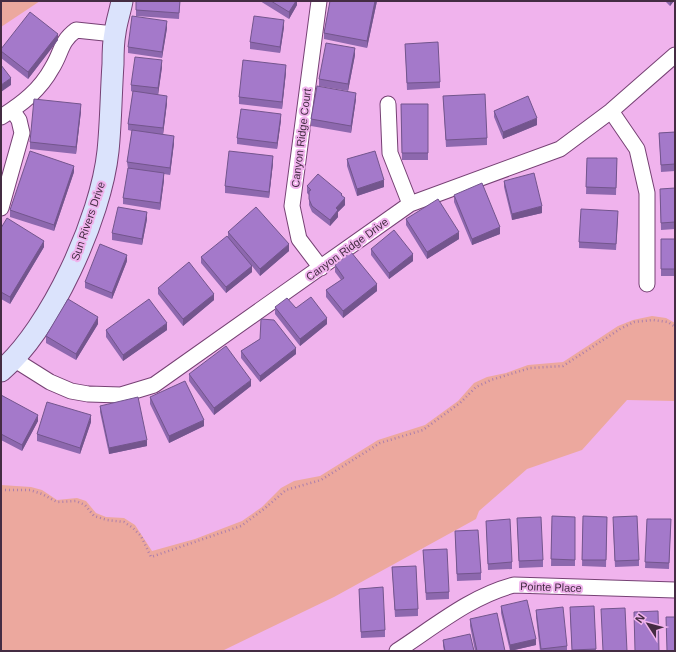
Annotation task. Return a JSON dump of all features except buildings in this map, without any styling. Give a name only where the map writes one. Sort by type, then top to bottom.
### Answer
[{"type":"street","name":"Sun Rivers Drive","points":[[8,366],[44,318],[72,266],[90,222],[102,186],[108,152],[114,34],[122,1]]},
{"type":"street","name":"Canyon Ridge Court","points":[[319,1],[292,206],[299,239],[321,268]]},
{"type":"street","points":[[1,208],[22,133],[19,120],[6,113],[36,91],[52,68],[66,38],[76,30],[114,34]]},
{"type":"street","name":"Canyon Ridge Drive","points":[[8,366],[71,391],[88,394],[121,395],[154,385],[410,204],[560,149],[611,111],[675,56]]},
{"type":"street","points":[[388,104],[390,153],[410,204]]},
{"type":"street","points":[[611,111],[637,149],[647,193],[647,284]]},
{"type":"street","name":"Pointe Place","points":[[397,651],[478,597],[496,590],[514,586],[675,590]]},
{"type":"path","points":[[1,490],[30,490],[42,494],[57,502],[76,501],[85,505],[94,516],[107,520],[124,522],[141,536],[151,557],[241,526],[264,510],[286,490],[321,480],[380,443],[423,430],[460,403],[476,387],[491,380],[530,368],[563,366],[620,329],[634,322],[652,320],[668,322],[675,327]]},
{"type":"shaded area","points":[[1,1],[40,1],[1,27]]},
{"type":"shaded area","points":[[652,316],[666,318],[675,323],[675,401],[627,400],[582,450],[527,469],[479,511],[476,519],[334,597],[222,651],[1,651],[1,485],[31,487],[42,490],[57,500],[77,498],[86,501],[96,513],[106,517],[124,518],[135,525],[152,551],[195,539],[242,521],[262,507],[281,488],[294,481],[320,476],[378,440],[425,425],[458,401],[474,383],[487,377],[506,373],[528,365],[563,362],[618,326],[633,320]]}]
